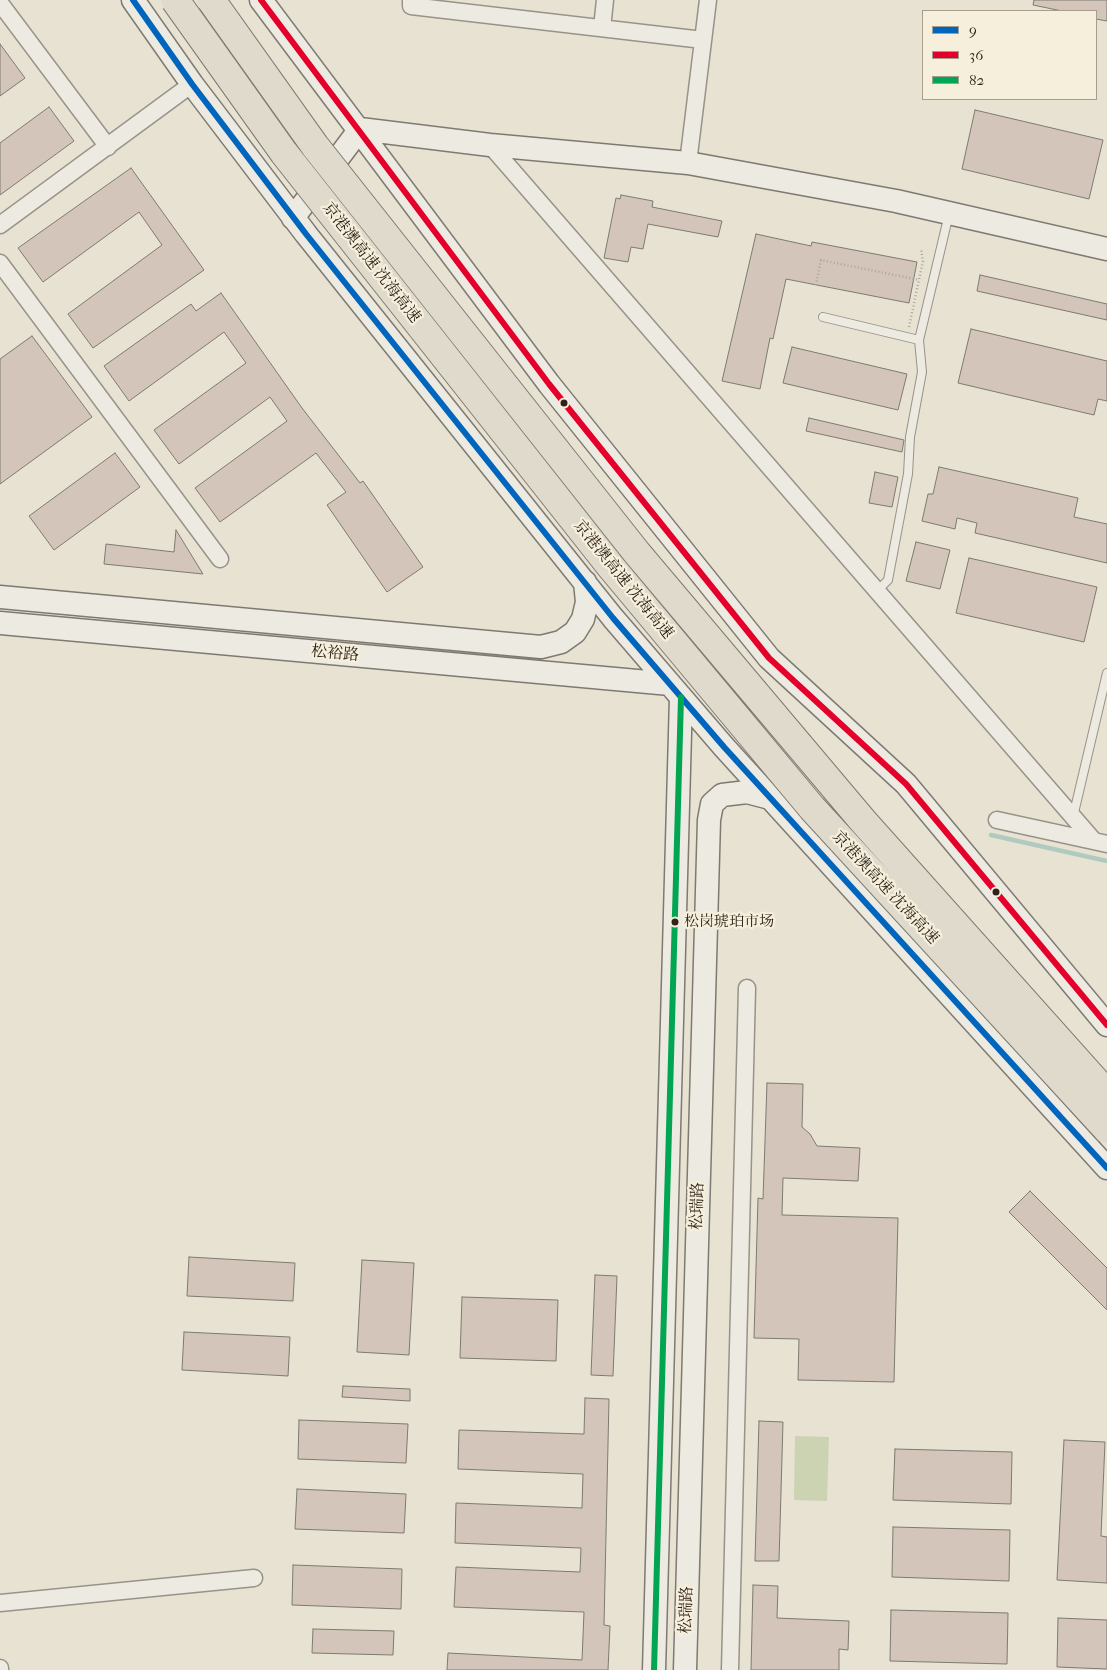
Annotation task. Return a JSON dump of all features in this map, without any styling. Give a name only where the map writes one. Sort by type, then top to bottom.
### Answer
[{"type":"highway","name":"京港澳高速 沈海高速","points":[[175,0],[284,153],[611,567],[812,808],[1107,1129]]},
{"type":"highway","name":"京港澳高速 沈海高速","points":[[210,0],[315,146],[637,553],[863,822],[1107,1094]]},
{"type":"street","points":[[133,0],[192,84],[293,218],[585,582],[675,691],[1107,1168]]},
{"type":"street","points":[[261,0],[360,129],[548,384],[769,658],[906,784],[1107,1025]]},
{"type":"street","points":[[412,0],[411,6],[703,40]]},
{"type":"street","points":[[602,28],[605,0]]},
{"type":"street","points":[[688,163],[708,0]]},
{"type":"street","points":[[0,3],[108,147]]},
{"type":"street","points":[[0,225],[192,84]]},
{"type":"street","points":[[293,218],[360,129]]},
{"type":"street","points":[[360,129],[490,145],[688,163],[896,200],[1107,249]]},
{"type":"street","points":[[490,145],[1073,817],[1100,843]]},
{"type":"street","points":[[0,263],[220,559]]},
{"type":"street","name":"松裕路","points":[[0,596],[541,647],[561,642],[575,632],[583,619],[587,602],[585,582]]},
{"type":"street","name":"松裕路","points":[[0,623],[675,691]]},
{"type":"street","name":"松瑞路","points":[[654,1670],[675,691]]},
{"type":"street","name":"松瑞路","points":[[685,1670],[709,820],[712,804],[722,795],[747,792],[770,798]]},
{"type":"street","points":[[997,820],[1100,843]]},
{"type":"street","points":[[730,1670],[747,988]]},
{"type":"street","points":[[0,1603],[254,1578]]},
{"type":"lane","points":[[877,591],[888,580],[908,474],[910,437],[922,372],[919,340],[949,213]]},
{"type":"lane","points":[[823,317],[919,340]]},
{"type":"lane","points":[[1073,817],[1079,801],[1107,672]]},
{"type":"path","points":[[909,327],[924,261],[921,249]]},
{"type":"path","points":[[816,285],[821,260],[919,280]]},
{"type":"green space","points":[[795,1436],[829,1437],[827,1501],[794,1500]]},
{"type":"building","points":[[1034,0],[1107,0],[1107,21],[1097,19],[1097,10],[1057,10],[1033,5]]},
{"type":"building","points":[[0,44],[25,78],[0,96]]},
{"type":"building","points":[[49,107],[74,141],[0,195],[0,143]]},
{"type":"building","points":[[975,110],[1103,140],[1089,199],[962,169]]},
{"type":"building","points":[[131,168],[204,270],[93,348],[68,314],[162,245],[139,212],[43,282],[18,248]]},
{"type":"building","points":[[621,195],[653,201],[652,207],[722,221],[718,237],[648,224],[643,249],[631,247],[628,262],[604,258],[616,198],[620,199]]},
{"type":"building","points":[[756,234],[811,246],[812,242],[917,262],[909,303],[786,279],[773,339],[770,338],[760,389],[722,381]]},
{"type":"building","points":[[980,275],[1107,304],[1107,320],[977,291]]},
{"type":"building","points":[[221,293],[302,408],[360,483],[363,481],[423,567],[387,592],[327,505],[346,492],[316,453],[220,522],[195,488],[287,421],[270,397],[179,464],[154,430],[246,363],[224,332],[129,401],[104,366],[191,304],[196,311]]},
{"type":"building","points":[[971,329],[1107,361],[1107,401],[1098,399],[1094,415],[958,383]]},
{"type":"building","points":[[32,336],[92,417],[0,484],[0,359]]},
{"type":"building","points":[[792,347],[907,374],[898,410],[783,383]]},
{"type":"building","points":[[809,418],[904,440],[902,452],[806,431]]},
{"type":"building","points":[[115,453],[140,487],[54,550],[29,516]]},
{"type":"building","points":[[939,467],[1078,498],[1074,517],[1107,524],[1107,563],[975,533],[977,523],[957,518],[955,529],[922,521],[928,494],[933,494]]},
{"type":"building","points":[[875,472],[898,477],[892,507],[869,503]]},
{"type":"building","points":[[176,530],[203,574],[104,564],[106,544],[174,552]]},
{"type":"building","points":[[916,542],[950,550],[940,589],[906,581]]},
{"type":"building","points":[[969,558],[1097,587],[1084,642],[956,613]]},
{"type":"building","points":[[767,1083],[803,1084],[802,1127],[810,1134],[817,1146],[860,1148],[858,1181],[783,1178],[782,1215],[898,1218],[894,1382],[798,1380],[799,1339],[754,1338],[758,1198],[763,1199]]},
{"type":"building","points":[[1030,1191],[1107,1268],[1107,1310],[1009,1212]]},
{"type":"building","points":[[189,1257],[295,1263],[293,1301],[187,1296]]},
{"type":"building","points":[[362,1260],[414,1263],[409,1355],[357,1352]]},
{"type":"building","points":[[595,1275],[617,1276],[613,1376],[591,1375]]},
{"type":"building","points":[[462,1297],[558,1300],[556,1361],[460,1358]]},
{"type":"building","points":[[184,1332],[290,1337],[288,1376],[182,1370]]},
{"type":"building","points":[[343,1386],[410,1389],[410,1401],[342,1397]]},
{"type":"building","points":[[585,1398],[609,1399],[604,1625],[610,1626],[608,1670],[447,1670],[448,1653],[582,1660],[584,1612],[454,1607],[456,1567],[580,1572],[581,1548],[455,1543],[456,1503],[582,1508],[583,1474],[458,1469],[459,1430],[584,1434]]},
{"type":"building","points":[[299,1420],[408,1424],[406,1463],[298,1459]]},
{"type":"building","points":[[759,1421],[783,1422],[779,1561],[755,1561]]},
{"type":"building","points":[[1064,1440],[1105,1442],[1101,1536],[1107,1537],[1107,1583],[1057,1580]]},
{"type":"building","points":[[895,1449],[1012,1452],[1011,1504],[893,1500]]},
{"type":"building","points":[[297,1489],[406,1494],[404,1533],[295,1529]]},
{"type":"building","points":[[893,1527],[1010,1530],[1009,1581],[892,1577]]},
{"type":"building","points":[[293,1565],[402,1569],[401,1609],[292,1605]]},
{"type":"building","points":[[753,1585],[778,1586],[777,1618],[849,1621],[848,1650],[839,1649],[839,1670],[751,1670]]},
{"type":"building","points":[[891,1610],[1008,1613],[1007,1664],[890,1661]]},
{"type":"building","points":[[1058,1618],[1107,1620],[1107,1669],[1057,1667]]},
{"type":"building","points":[[313,1629],[394,1631],[393,1655],[312,1653]]},
{"type":"waterway","points":[[991,835],[1107,861]]},
{"type":"transit line","name":"9","points":[[133,0],[192,84],[306,234],[613,618],[724,747],[1107,1168]]},
{"type":"transit line","name":"36","points":[[261,0],[549,384],[769,658],[906,784],[1107,1025]]},
{"type":"transit line","name":"82","points":[[654,1670],[681,697]]},
{"type":"place","name":"松岗琥珀市场","points":[[675,922]]}]
